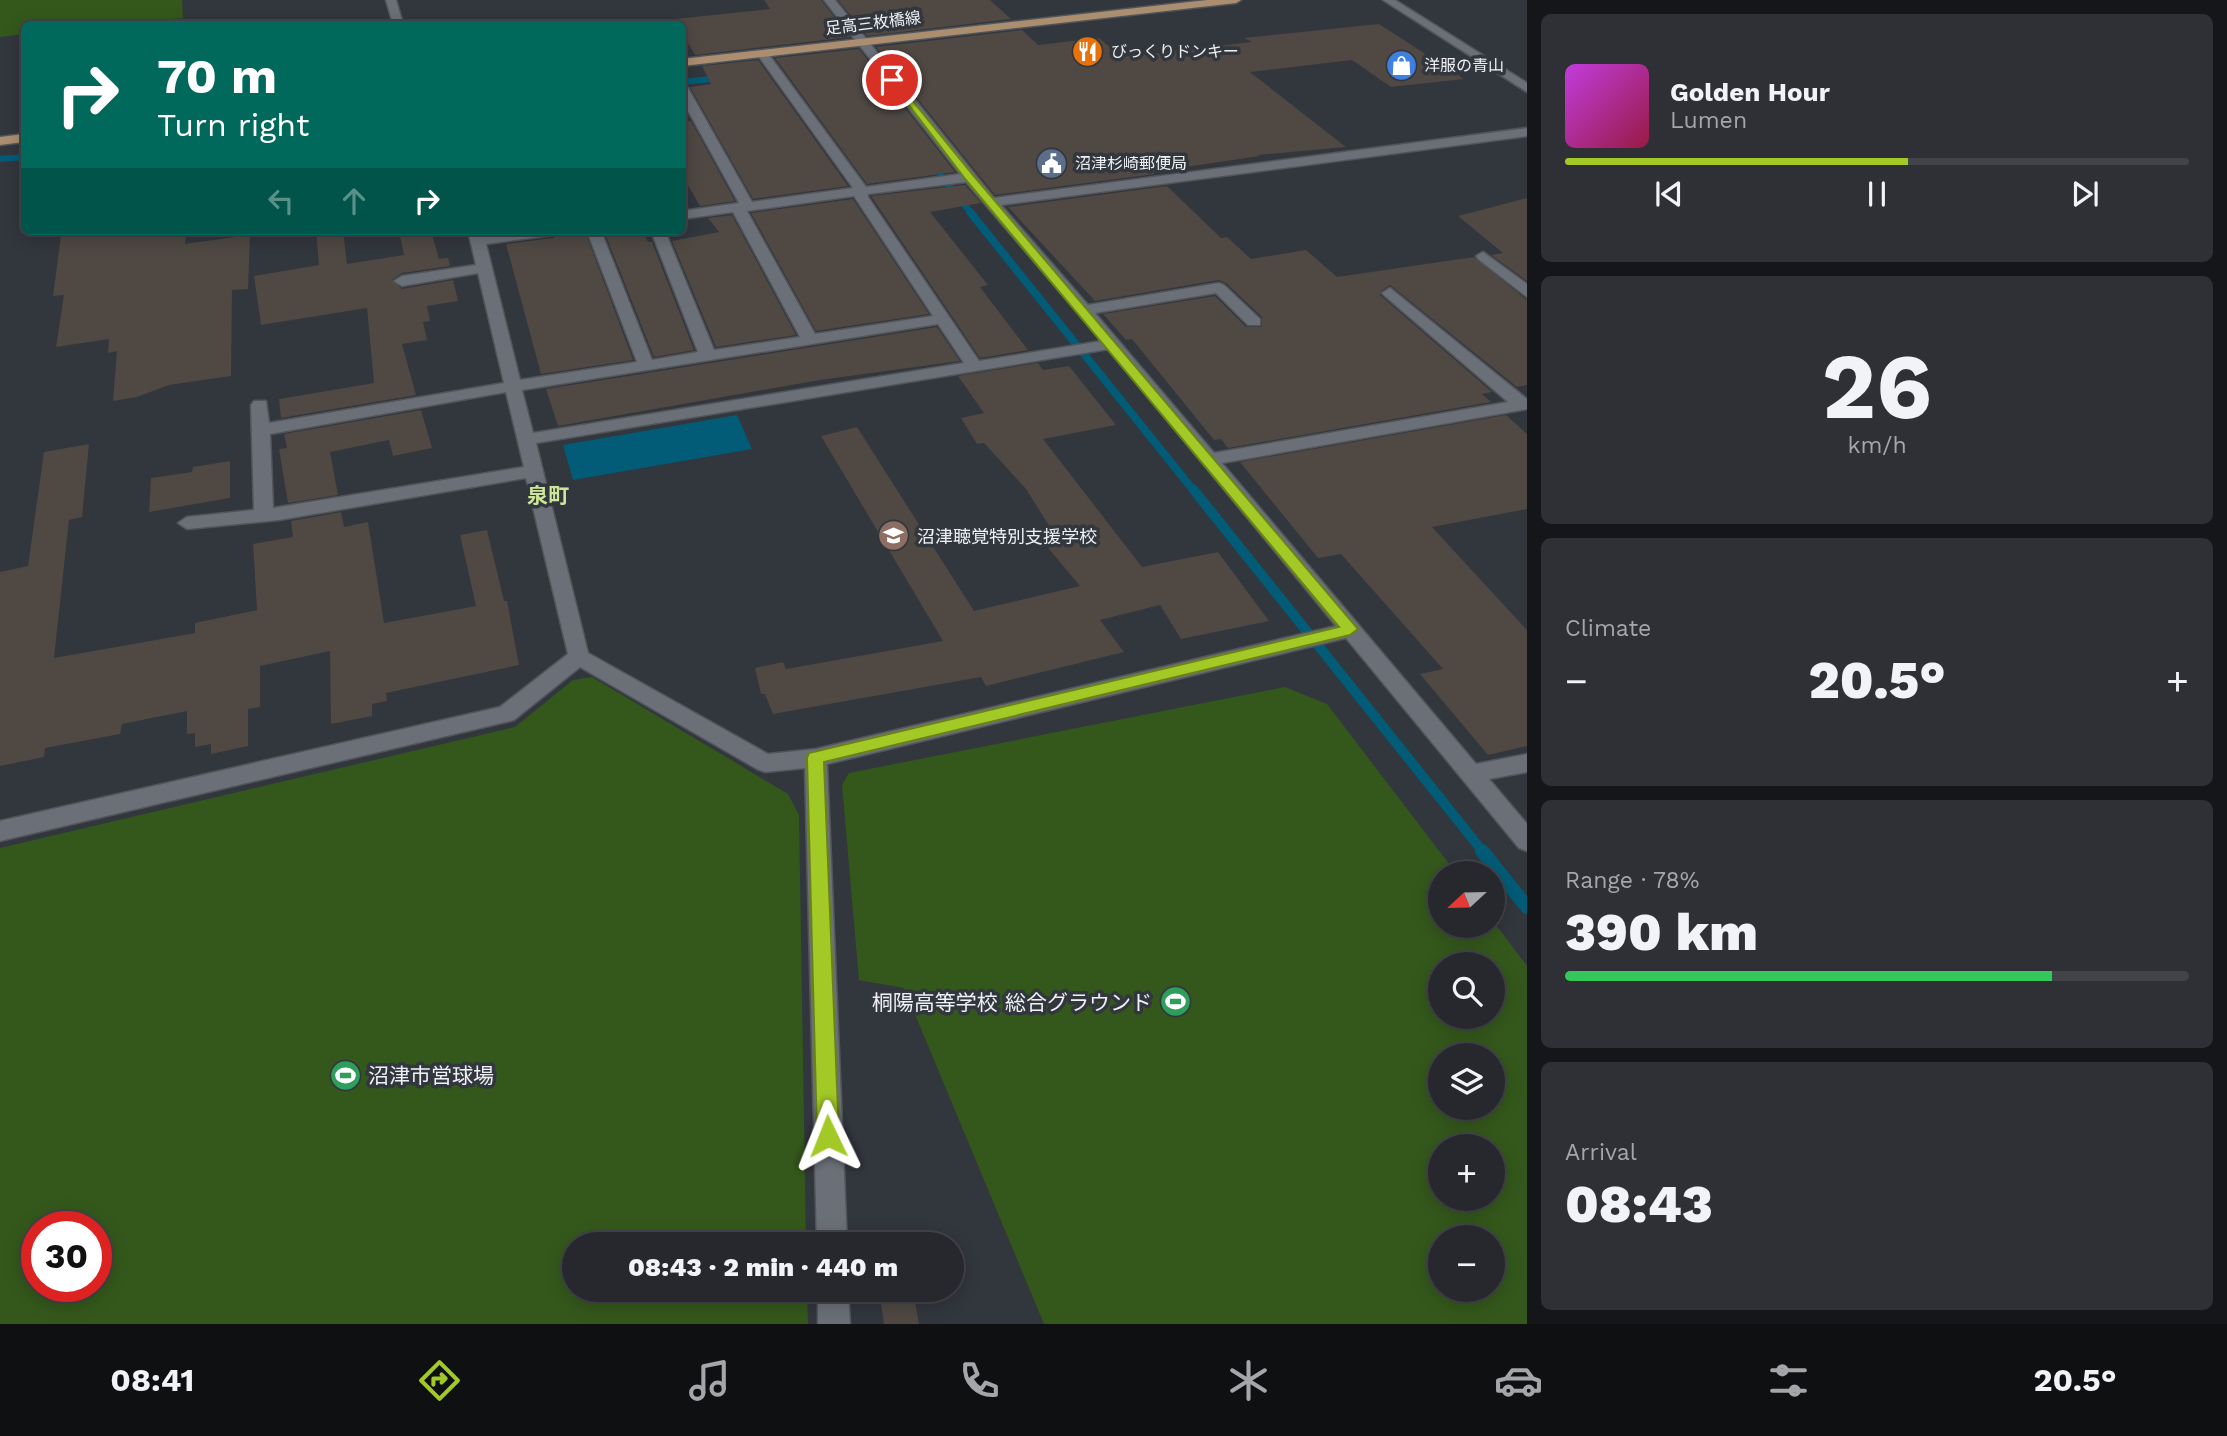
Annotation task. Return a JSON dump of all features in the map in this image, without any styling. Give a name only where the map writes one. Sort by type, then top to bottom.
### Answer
[{"type":"main road","name":"足高三枚橋線","points":[[686,63],[1236,0]]},
{"type":"main road","points":[[0,141],[21,138]]},
{"type":"street","points":[[391,0],[397,21]]},
{"type":"street","points":[[829,0],[969,177],[1113,344],[1527,841]]},
{"type":"street","points":[[1388,0],[1527,88]]},
{"type":"street","points":[[764,54],[862,191],[861,197],[974,366]]},
{"type":"street","points":[[686,96],[810,340]]},
{"type":"street","points":[[992,202],[1527,132]]},
{"type":"street","points":[[686,215],[969,177]]},
{"type":"street","points":[[596,235],[646,365]]},
{"type":"street","points":[[660,235],[708,356]]},
{"type":"street","points":[[476,236],[579,657],[765,763],[816,758],[1350,629]]},
{"type":"street","points":[[1483,256],[1527,292]]},
{"type":"street","points":[[402,281],[484,268]]},
{"type":"street","points":[[1084,310],[1219,288],[1254,322]]},
{"type":"street","points":[[1390,293],[1524,404]]},
{"type":"street","points":[[261,430],[514,386],[943,319]]},
{"type":"street","points":[[527,439],[1113,344]]},
{"type":"street","points":[[1209,460],[1524,404]]},
{"type":"street","points":[[260,405],[264,516]]},
{"type":"street","points":[[187,523],[264,516],[535,471]]},
{"type":"street","points":[[0,831],[506,714],[579,657]]},
{"type":"street","points":[[816,758],[832,1232]]},
{"type":"street","points":[[1472,774],[1527,763]]},
{"type":"street","points":[[833,1302],[834,1324]]},
{"type":"green space","points":[[0,0],[182,0],[183,18],[151,21],[21,21],[21,34],[0,37]]},
{"type":"green space","name":"沼津市営球場","points":[[592,677],[788,794],[799,815],[806,1232],[562,1232],[562,1302],[807,1302],[808,1324],[0,1324],[0,848],[515,727],[573,680]]},
{"type":"green space","name":"桐陽高等学校 総合グラウンド","points":[[1285,687],[1327,704],[1447,861],[1428,861],[1428,938],[1505,937],[1527,966],[1527,1324],[1044,1324],[904,988],[859,980],[842,785],[849,773]]},
{"type":"water","points":[[737,415],[752,449],[573,480],[563,445]]},
{"type":"building","points":[[764,0],[821,0],[850,37],[695,55],[686,40],[686,21],[675,19],[770,9]]},
{"type":"building","points":[[838,0],[990,0],[1011,19],[867,36]]},
{"type":"building","points":[[1379,24],[1464,79],[1391,87],[1352,60],[1250,72],[1346,147],[1258,155],[1260,156],[1152,172],[1155,174],[995,195],[876,47],[1022,30],[1038,45],[1099,38],[1122,57],[1252,42],[1244,38]]},
{"type":"building","points":[[859,49],[955,172],[867,184],[775,58]]},
{"type":"building","points":[[758,60],[848,186],[753,199],[690,87],[711,84],[702,66]]},
{"type":"building","points":[[691,121],[735,201],[700,206],[686,182],[686,122]]},
{"type":"building","points":[[965,185],[981,203],[930,212],[988,285],[980,287],[1028,350],[980,358],[871,196]]},
{"type":"building","points":[[1167,186],[1221,238],[1227,237],[1251,259],[1306,250],[1337,277],[1474,257],[1527,300],[1527,385],[1517,387],[1390,285],[1381,291],[1380,295],[1492,392],[1482,394],[1491,402],[1228,448],[1221,439],[1214,440],[1132,339],[1126,340],[1103,314],[1215,296],[1246,327],[1262,327],[1262,317],[1226,283],[1219,280],[1095,301],[1008,207]]},
{"type":"building","points":[[1527,198],[1527,281],[1491,255],[1503,253],[1458,216]]},
{"type":"building","points":[[853,199],[929,314],[816,331],[751,213]]},
{"type":"building","points":[[732,215],[796,335],[716,347],[672,241],[719,232],[708,218]]},
{"type":"building","points":[[61,235],[186,235],[185,244],[250,235],[248,289],[232,290],[231,376],[169,385],[137,397],[113,401],[117,351],[108,353],[109,339],[56,347],[64,295],[53,296]]},
{"type":"building","points":[[316,235],[343,235],[347,264],[404,255],[400,235],[432,235],[439,259],[448,258],[450,266],[402,273],[392,280],[402,289],[453,280],[458,301],[427,306],[430,321],[423,322],[427,340],[402,344],[416,395],[281,418],[279,399],[374,383],[367,308],[261,325],[254,276],[319,265]]},
{"type":"building","points":[[557,235],[586,235],[633,360],[541,374],[506,244],[553,238]]},
{"type":"building","points":[[606,235],[645,235],[648,242],[652,242],[694,350],[654,357]]},
{"type":"building","points":[[937,327],[960,361],[820,380],[558,426],[546,389]]},
{"type":"building","points":[[1038,363],[1043,370],[1069,366],[1116,425],[1043,439],[1142,567],[1218,552],[1269,621],[1181,639],[1160,605],[1100,620],[1124,652],[986,686],[981,677],[773,714],[765,694],[761,694],[755,668],[783,662],[786,669],[943,641],[821,436],[857,427],[974,611],[1080,586],[1039,537],[1053,532],[1026,489],[984,443],[977,444],[961,418],[984,413],[958,376]]},
{"type":"building","points":[[421,410],[432,448],[393,456],[389,440],[330,452],[338,495],[288,503],[279,449],[287,448],[284,434]]},
{"type":"building","points":[[1506,415],[1527,434],[1527,509],[1432,527],[1527,630],[1527,746],[1488,755],[1420,674],[1443,669],[1341,554],[1318,558],[1240,462]]},
{"type":"building","points":[[89,444],[82,517],[69,520],[54,658],[195,633],[195,623],[257,610],[253,544],[293,537],[291,521],[341,512],[344,527],[368,522],[384,623],[476,606],[460,535],[487,530],[504,601],[507,601],[519,665],[386,693],[387,701],[372,704],[372,716],[331,724],[330,651],[260,666],[260,707],[248,709],[248,746],[211,754],[211,744],[195,747],[195,733],[187,734],[187,711],[122,724],[120,734],[45,748],[44,757],[0,766],[0,572],[28,566],[44,452]]},
{"type":"building","points":[[230,461],[230,498],[149,512],[151,478],[192,472],[193,467]]},
{"type":"building","points":[[881,1302],[915,1302],[919,1324],[884,1324]]},
{"type":"waterway","points":[[686,82],[721,78]]},
{"type":"waterway","points":[[0,159],[21,157]]},
{"type":"waterway","points":[[939,173],[972,214]]},
{"type":"waterway","points":[[970,212],[1194,491]]},
{"type":"waterway","points":[[1193,489],[1484,853]]},
{"type":"waterway","points":[[1482,851],[1527,907]]},
{"type":"place","name":"びっくりドンキー","points":[[1088,51]]},
{"type":"place","name":"洋服の青山","points":[[1401,65]]},
{"type":"place","name":"沼津杉崎郵便局","points":[[1052,163]]},
{"type":"place","name":"沼津聴覚特別支援学校","points":[[894,536]]},
{"type":"place","name":"桐陽高等学校 総合グラウンド","points":[[1175,1002]]},
{"type":"place","name":"沼津市営球場","points":[[345,1075]]},
{"type":"district","name":"泉町","points":[[548,495]]},
{"type":"route","points":[[828,1136],[816,758],[1350,629],[1113,344],[969,177],[892,80]]}]
